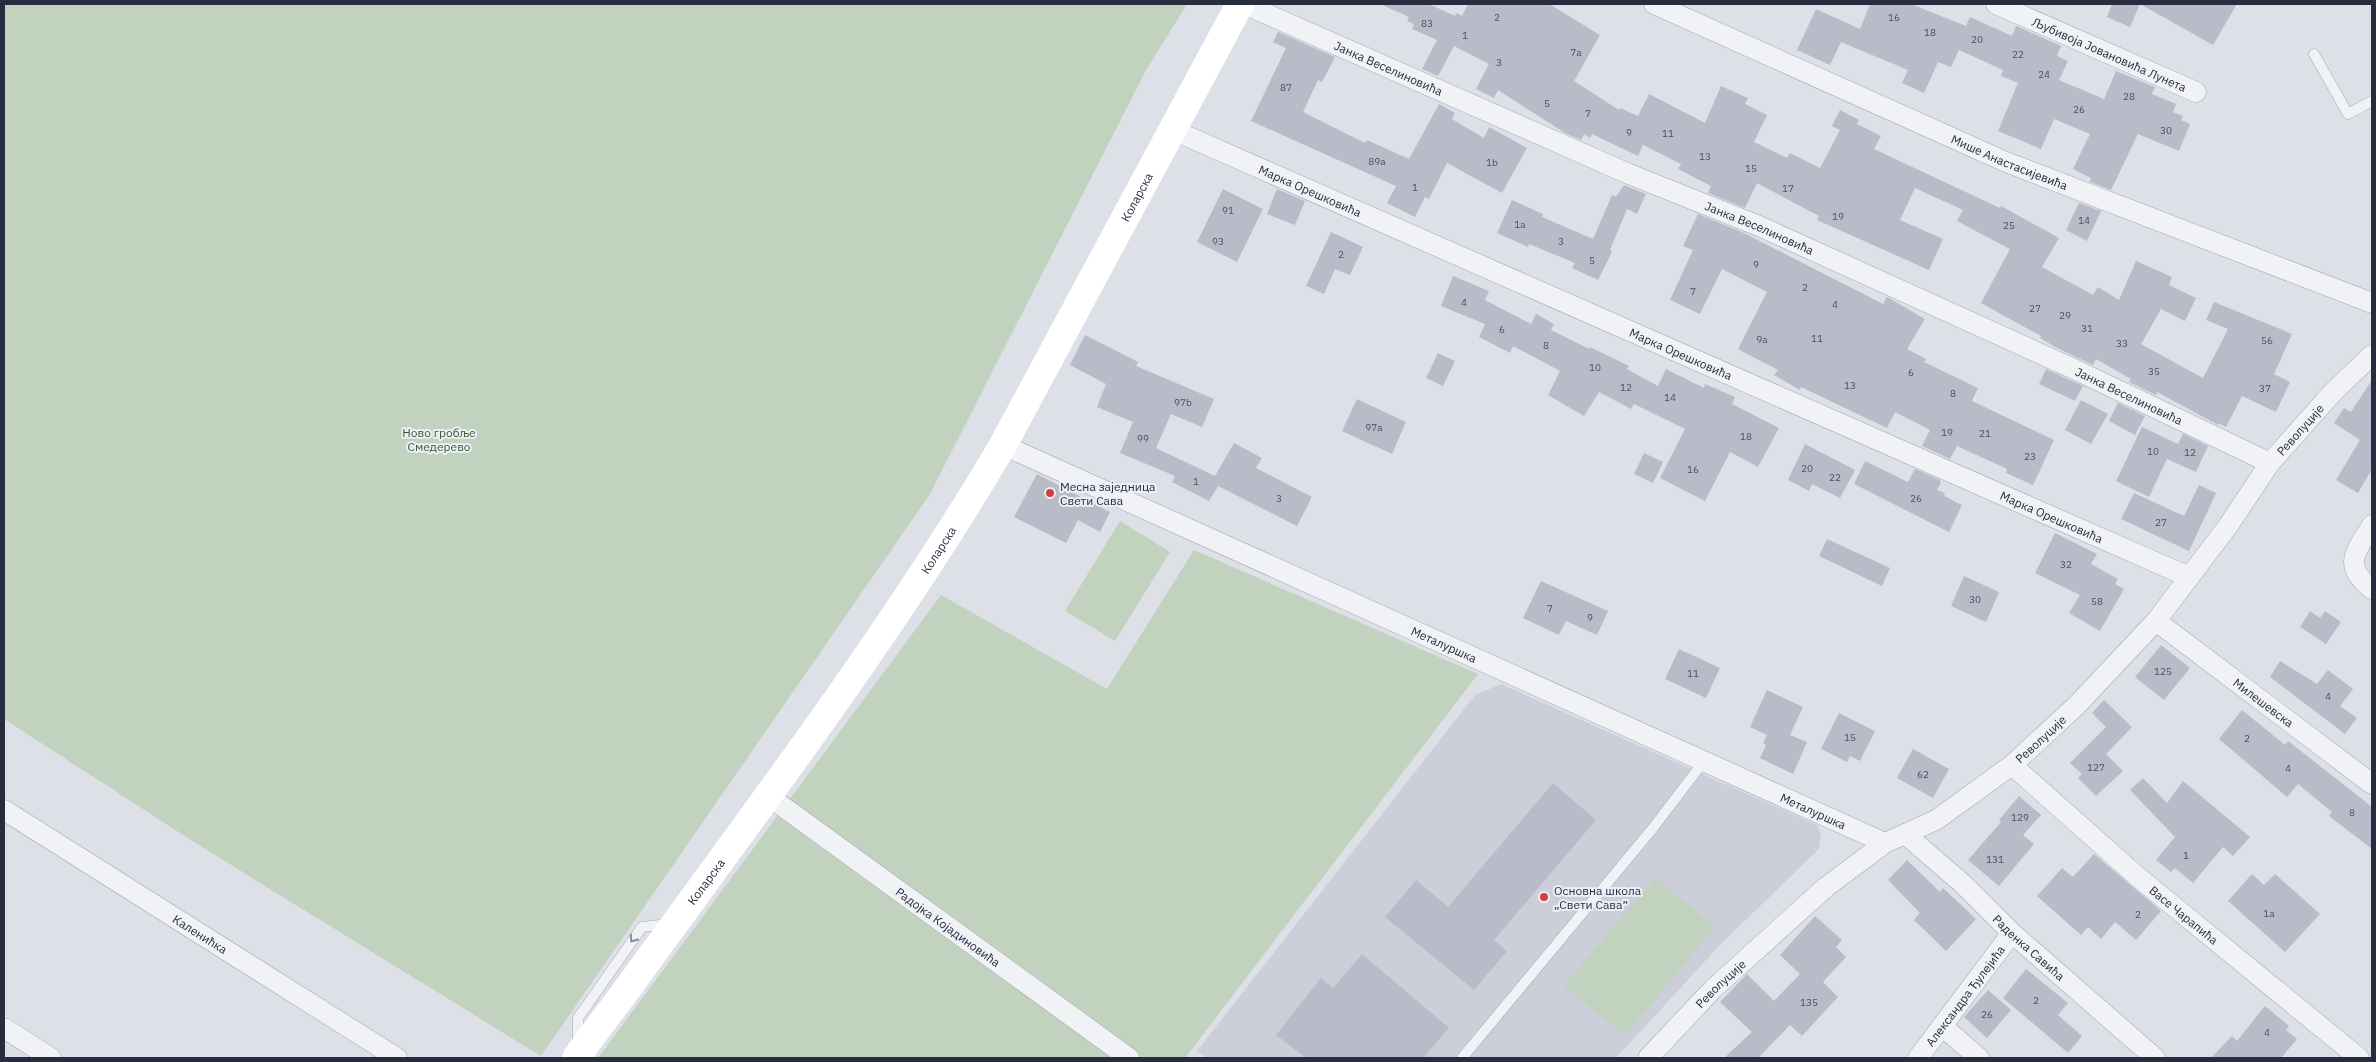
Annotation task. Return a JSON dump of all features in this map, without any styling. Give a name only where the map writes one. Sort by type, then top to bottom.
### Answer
[{"type":"main road","name":"Коларска","points":[[577,1057],[899,612],[967,506],[1003,444],[1240,4]]},
{"type":"street","name":"Јанка Веселиновића","points":[[1244,4],[1629,174],[1759,226],[2074,369],[2270,464]]},
{"type":"street","name":"Мише Анастасијевића","points":[[1654,4],[2006,162],[2372,303]]},
{"type":"street","name":"Љубивоја Јовановића Лунета","points":[[1996,4],[2196,92]]},
{"type":"street","name":"Марка Орешковића","points":[[1173,130],[2188,577]]},
{"type":"street","name":"Револуције","points":[[1648,1058],[1713,989],[1826,887],[1885,843],[1936,820],[2012,765],[2077,705],[2156,621],[2228,526],[2270,464],[2334,391],[2372,356]]},
{"type":"street","name":"Металуршка","points":[[1003,444],[1885,843]]},
{"type":"street","points":[[2372,525],[2353,562],[2355,573],[2360,580],[2372,589]]},
{"type":"street","name":"Милешевска","points":[[2156,621],[2372,784]]},
{"type":"street","name":"Васе Чарапића","points":[[2012,765],[2138,877],[2359,1058]]},
{"type":"street","name":"Радојка Којадиновића","points":[[767,795],[1129,1058]]},
{"type":"street","name":"Каленићка","points":[[4,810],[397,1058]]},
{"type":"street","name":"Раденка Савића","points":[[1905,834],[1963,884],[2012,933],[2154,1058]]},
{"type":"street","name":"Александра Ђулејића","points":[[1918,1058],[2012,933]]},
{"type":"street","points":[[1942,1026],[1979,1058]]},
{"type":"street","points":[[4,1028],[51,1058]]},
{"type":"lane","points":[[2314,54],[2348,114],[2372,101]]},
{"type":"lane","points":[[1462,1058],[1653,828],[1704,761]]},
{"type":"shaded area","name":"Основна школа „Свети Сава”","points":[[1501,684],[1817,825],[1821,834],[1819,849],[1720,945],[1616,1058],[1207,1058],[1197,1051],[1475,695]]},
{"type":"green space","name":"Ново гробље Смедерево","points":[[4,4],[1187,4],[1145,72],[930,494],[541,1056],[197,844],[4,719]]},
{"type":"green space","points":[[1120,521],[1170,552],[1115,641],[1065,611]]},
{"type":"green space","points":[[1194,550],[1478,674],[1185,1058],[598,1058],[941,595],[1107,689]]},
{"type":"green space","points":[[1655,877],[1715,927],[1625,1036],[1564,986]]},
{"type":"building","points":[[1380,4],[1429,4],[1455,16],[1456,13],[1462,16],[1468,4],[1549,4],[1600,35],[1574,81],[1619,110],[1620,108],[1638,116],[1649,94],[1705,123],[1721,86],[1748,98],[1745,104],[1767,115],[1754,142],[1787,158],[1790,153],[1820,168],[1840,130],[1832,126],[1840,110],[1859,120],[1857,124],[1881,136],[1874,149],[2000,208],[2001,206],[2059,238],[2042,267],[2093,295],[2098,287],[2119,300],[2136,261],[2172,277],[2169,285],[2196,298],[2185,321],[2161,309],[2141,344],[2203,378],[2228,329],[2206,320],[2214,302],[2292,334],[2274,374],[2290,382],[2276,412],[2242,396],[2226,427],[2219,423],[2218,425],[2157,392],[2156,395],[2129,382],[2131,379],[2096,359],[2093,365],[2057,348],[2040,338],[2041,336],[1981,303],[2010,249],[1957,221],[1963,210],[1915,188],[1900,220],[1943,239],[1929,270],[1817,220],[1819,216],[1757,183],[1745,208],[1708,193],[1711,186],[1678,169],[1681,164],[1643,145],[1638,156],[1592,134],[1590,138],[1584,134],[1581,140],[1565,133],[1498,90],[1494,98],[1476,89],[1489,64],[1454,46],[1438,76],[1422,69],[1437,40],[1412,29],[1414,24],[1407,21],[1409,17]]},
{"type":"building","points":[[1870,4],[1911,4],[1966,26],[1970,17],[2012,36],[2016,26],[2061,46],[2057,56],[2068,61],[2059,80],[2104,99],[2116,71],[2155,87],[2152,94],[2176,104],[2173,112],[2183,116],[2181,120],[2190,124],[2179,151],[2138,134],[2111,190],[2090,182],[2091,178],[2073,169],[2090,134],[2054,119],[2041,149],[1998,131],[2018,83],[2001,76],[2003,70],[1959,50],[1951,67],[1938,62],[1924,93],[1902,83],[1908,70],[1841,42],[1830,65],[1797,50],[1816,9],[1860,29]]},
{"type":"building","points":[[2112,4],[2140,4],[2130,27],[2107,17]]},
{"type":"building","points":[[2140,4],[2237,4],[2213,45]]},
{"type":"building","points":[[1278,32],[1335,57],[1322,82],[1318,80],[1303,112],[1365,143],[1367,140],[1409,159],[1439,104],[1455,113],[1452,119],[1484,138],[1489,127],[1527,148],[1502,193],[1447,163],[1429,199],[1425,197],[1415,217],[1387,203],[1396,186],[1251,121],[1286,48],[1273,42]]},
{"type":"building","points":[[1624,185],[1646,194],[1637,214],[1627,209],[1610,250],[1612,252],[1598,280],[1572,268],[1575,263],[1529,244],[1528,247],[1497,233],[1512,200],[1543,214],[1542,217],[1593,239],[1612,195],[1616,197]]},
{"type":"building","points":[[1223,189],[1263,209],[1237,262],[1197,242]]},
{"type":"building","points":[[1277,189],[1305,201],[1295,225],[1267,214]]},
{"type":"building","points":[[2079,203],[2101,211],[2087,241],[2066,230]]},
{"type":"building","points":[[1698,214],[1744,233],[1883,304],[1887,297],[1925,319],[1907,349],[1926,359],[1924,362],[1978,388],[1972,401],[2054,440],[2033,485],[2006,473],[2007,469],[1957,446],[1950,459],[1922,446],[1930,430],[1895,412],[1887,428],[1801,387],[1800,390],[1774,375],[1778,370],[1738,349],[1767,292],[1722,269],[1700,314],[1670,300],[1693,250],[1683,246]]},
{"type":"building","points":[[1331,232],[1363,247],[1350,275],[1335,269],[1324,294],[1306,286]]},
{"type":"building","points":[[1453,276],[1489,291],[1485,300],[1531,324],[1536,314],[1554,324],[1551,330],[1629,366],[1627,369],[1658,386],[1666,369],[1704,388],[1705,384],[1735,397],[1732,404],[1779,428],[1758,467],[1730,452],[1705,501],[1660,478],[1685,429],[1634,404],[1631,409],[1599,392],[1584,416],[1548,395],[1560,371],[1513,346],[1510,353],[1479,337],[1485,324],[1441,306]]},
{"type":"building","points":[[1085,335],[1138,362],[1136,366],[1214,399],[1202,427],[1171,414],[1156,448],[1215,476],[1234,443],[1262,458],[1256,468],[1312,497],[1297,526],[1218,486],[1209,501],[1172,482],[1175,476],[1120,453],[1133,422],[1097,407],[1106,384],[1070,365]]},
{"type":"building","points":[[1438,353],[1455,361],[1443,386],[1426,378]]},
{"type":"building","points":[[2046,369],[2083,386],[2075,401],[2039,384]]},
{"type":"building","points":[[2372,380],[2372,469],[2358,493],[2336,480],[2360,440],[2334,423],[2344,408],[2351,412]]},
{"type":"building","points":[[1357,399],[1406,422],[1392,454],[1342,431]]},
{"type":"building","points":[[2081,400],[2108,414],[2091,444],[2065,430]]},
{"type":"building","points":[[2118,403],[2145,416],[2135,435],[2109,421]]},
{"type":"building","points":[[2142,427],[2178,444],[2183,434],[2208,446],[2196,472],[2167,459],[2149,497],[2116,481]]},
{"type":"building","points":[[1805,444],[1855,470],[1840,498],[1812,484],[1809,491],[1788,480]]},
{"type":"building","points":[[1644,453],[1663,462],[1653,483],[1634,474]]},
{"type":"building","points":[[1865,461],[1908,482],[1915,469],[1940,480],[1941,483],[1937,490],[1945,493],[1944,496],[1962,505],[1949,532],[1854,484]]},
{"type":"building","name":"Месна заједница Свети Сава","points":[[1037,474],[1110,512],[1100,532],[1078,520],[1066,543],[1014,517]]},
{"type":"building","points":[[2199,485],[2216,493],[2189,551],[2121,519],[2134,493],[2184,516]]},
{"type":"building","points":[[2055,533],[2097,554],[2091,564],[2118,579],[2115,584],[2124,589],[2100,631],[2069,613],[2080,595],[2035,573]]},
{"type":"building","points":[[1827,539],[1890,568],[1882,586],[1819,556]]},
{"type":"building","points":[[1964,576],[1999,592],[1986,622],[1951,606]]},
{"type":"building","points":[[1541,581],[1608,611],[1597,635],[1566,621],[1559,635],[1523,618]]},
{"type":"building","points":[[2310,611],[2320,618],[2325,611],[2341,622],[2326,644],[2300,627]]},
{"type":"building","points":[[2161,645],[2190,668],[2164,700],[2135,677]]},
{"type":"building","points":[[1679,649],[1720,668],[1706,698],[1665,679]]},
{"type":"building","points":[[2280,661],[2317,684],[2328,670],[2353,689],[2340,706],[2357,718],[2345,734],[2270,677]]},
{"type":"building","points":[[1767,690],[1803,707],[1790,735],[1807,742],[1793,774],[1760,758],[1766,745],[1763,743],[1767,735],[1750,727]]},
{"type":"building","points":[[2104,700],[2132,727],[2106,754],[2123,771],[2096,796],[2078,778],[2082,774],[2070,763],[2106,727],[2092,713]]},
{"type":"building","points":[[2242,710],[2285,745],[2288,741],[2372,807],[2372,849],[2329,816],[2332,812],[2298,784],[2287,797],[2219,739]]},
{"type":"building","points":[[1839,713],[1875,731],[1860,761],[1850,756],[1847,762],[1821,749]]},
{"type":"building","points":[[1913,749],[1949,769],[1933,798],[1897,778]]},
{"type":"building","points":[[2143,778],[2167,803],[2183,781],[2250,837],[2233,856],[2223,847],[2193,883],[2175,868],[2171,872],[2156,860],[2175,837],[2130,790]]},
{"type":"building","points":[[1553,783],[1596,820],[1494,940],[1507,951],[1474,990],[1385,917],[1416,880],[1448,907]]},
{"type":"building","points":[[2019,796],[2041,815],[2023,835],[2034,844],[1999,886],[1968,860],[2001,822],[1999,820]]},
{"type":"building","points":[[2094,854],[2161,911],[2136,940],[2115,922],[2101,939],[2088,927],[2081,935],[2037,896],[2062,868],[2073,877]]},
{"type":"building","points":[[1907,860],[1940,892],[1943,888],[1976,919],[1946,951],[1914,920],[1920,913],[1888,880]]},
{"type":"building","points":[[2252,874],[2264,885],[2275,874],[2320,914],[2285,952],[2228,901]]},
{"type":"building","points":[[1815,916],[1842,940],[1836,947],[1846,957],[1823,982],[1838,997],[1802,1036],[1790,1025],[1758,1058],[1724,1058],[1752,1032],[1720,1002],[1747,974],[1774,1001],[1800,974],[1780,955]]},
{"type":"building","points":[[1362,954],[1449,1028],[1423,1058],[1306,1058],[1276,1035],[1321,978],[1333,988]]},
{"type":"building","points":[[2026,969],[2068,1003],[2058,1015],[2082,1036],[2068,1053],[2003,998]]},
{"type":"building","points":[[1988,990],[2011,1010],[1987,1038],[1964,1017]]},
{"type":"building","points":[[2265,1006],[2289,1026],[2286,1030],[2297,1039],[2281,1058],[2211,1058],[2232,1036],[2237,1041]]},
{"type":"place","name":"Месна заједница Свети Сава","points":[[1050,493]]},
{"type":"place","name":"Основна школа „Свети Сава”","points":[[1544,897]]}]
